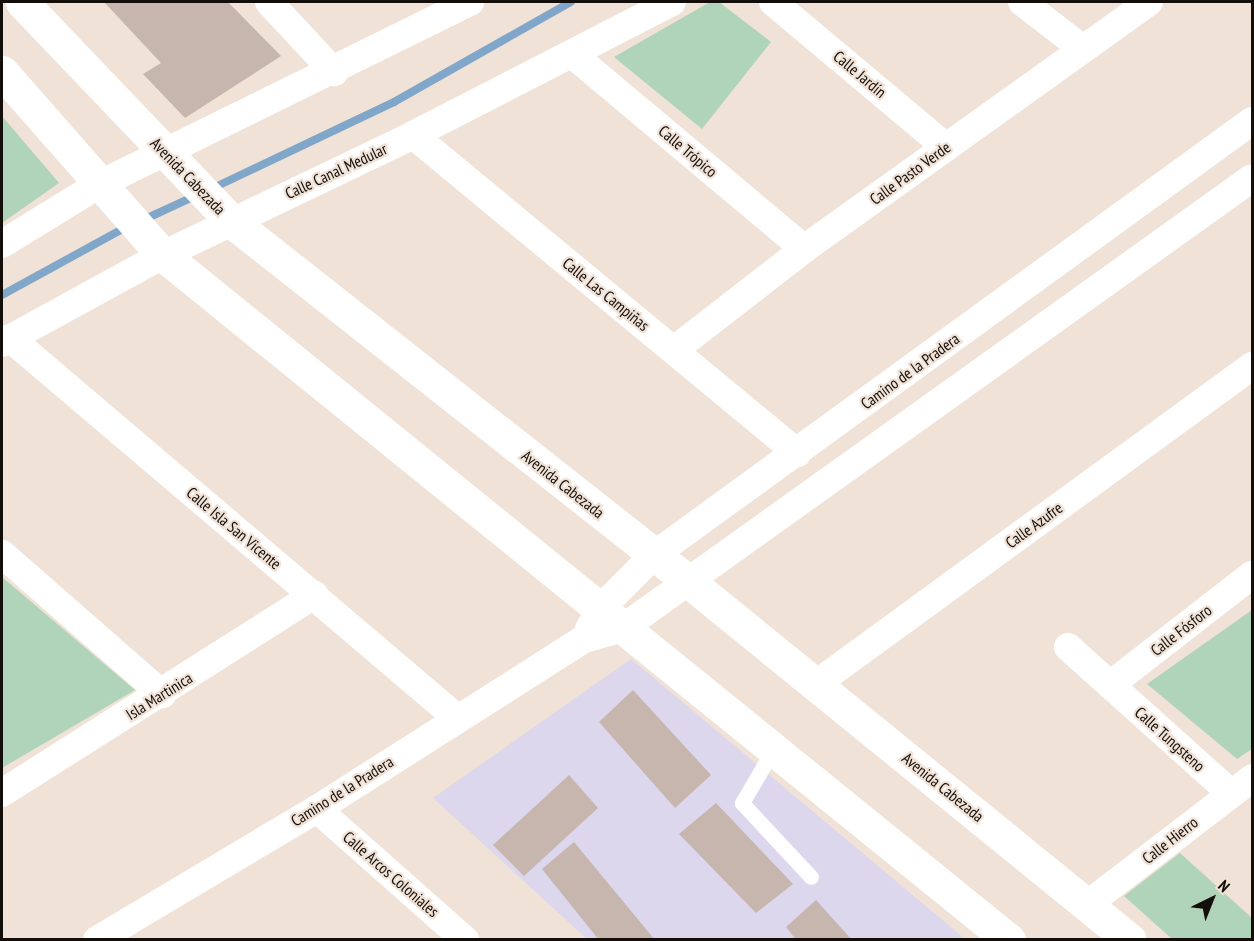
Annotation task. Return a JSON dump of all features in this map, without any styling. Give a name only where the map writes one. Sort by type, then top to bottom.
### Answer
[{"type":"main road","name":"Avenida Cabezada","points":[[22,2],[225,215],[688,581],[1130,939]]},
{"type":"main road","points":[[2,72],[105,193],[156,248],[611,619],[1009,939]]},
{"type":"street","points":[[269,2],[334,72]]},
{"type":"street","points":[[2,244],[171,160],[470,2]]},
{"type":"street","name":"Calle Canal Medular","points":[[6,341],[156,248],[225,215],[413,135],[672,2]]},
{"type":"street","name":"Calle Jardín","points":[[773,2],[946,147]]},
{"type":"street","points":[[1022,2],[1083,49]]},
{"type":"street","name":"Calle Pasto Verde","points":[[674,350],[804,249],[1149,2]]},
{"type":"street","name":"Calle Trópico","points":[[572,54],[804,249]]},
{"type":"street","name":"Camino de la Pradera","points":[[611,619],[654,555],[798,453],[1252,121]]},
{"type":"street","name":"Calle Las Campiñas","points":[[413,135],[798,453]]},
{"type":"street","name":"Camino de la Pradera","points":[[97,939],[316,809],[584,639],[611,619],[688,581],[1252,178]]},
{"type":"street","name":"Calle Isla San Vicente","points":[[6,341],[314,596],[457,718]]},
{"type":"street","name":"Calle Azufre","points":[[816,684],[1252,366]]},
{"type":"street","points":[[2,554],[162,694]]},
{"type":"street","name":"Calle Fósforo","points":[[1110,685],[1252,575]]},
{"type":"street","name":"Isla Martinica","points":[[2,793],[314,596]]},
{"type":"street","name":"Calle Tungsteno","points":[[1068,647],[1110,685],[1242,786]]},
{"type":"street","name":"Calle Hierro","points":[[1088,904],[1242,786]]},
{"type":"street","name":"Calle Arcos Coloniales","points":[[316,809],[455,937]]},
{"type":"lane","points":[[774,748],[742,803],[811,877]]},
{"type":"shaded area","points":[[631,659],[965,939],[587,939],[433,798]]},
{"type":"green space","points":[[710,2],[719,2],[771,42],[702,129],[614,57]]},
{"type":"green space","points":[[2,116],[59,183],[2,223]]},
{"type":"green space","points":[[2,577],[135,690],[2,768]]},
{"type":"green space","points":[[1252,610],[1252,749],[1237,759],[1147,684]]},
{"type":"green space","points":[[1180,853],[1252,918],[1252,939],[1172,939],[1124,896]]},
{"type":"building","points":[[104,2],[228,2],[281,56],[185,118],[143,74],[161,63]]},
{"type":"building","points":[[633,690],[711,775],[675,808],[599,722]]},
{"type":"building","points":[[569,775],[598,808],[524,876],[493,845]]},
{"type":"building","points":[[716,803],[793,884],[756,913],[679,834]]},
{"type":"building","points":[[574,842],[655,940],[599,940],[542,869]]},
{"type":"building","points":[[816,900],[852,940],[796,940],[786,927]]},
{"type":"waterway","points":[[211,189],[394,102],[571,2]]},
{"type":"waterway","points":[[143,220],[195,196]]},
{"type":"waterway","points":[[2,295],[126,227]]}]
